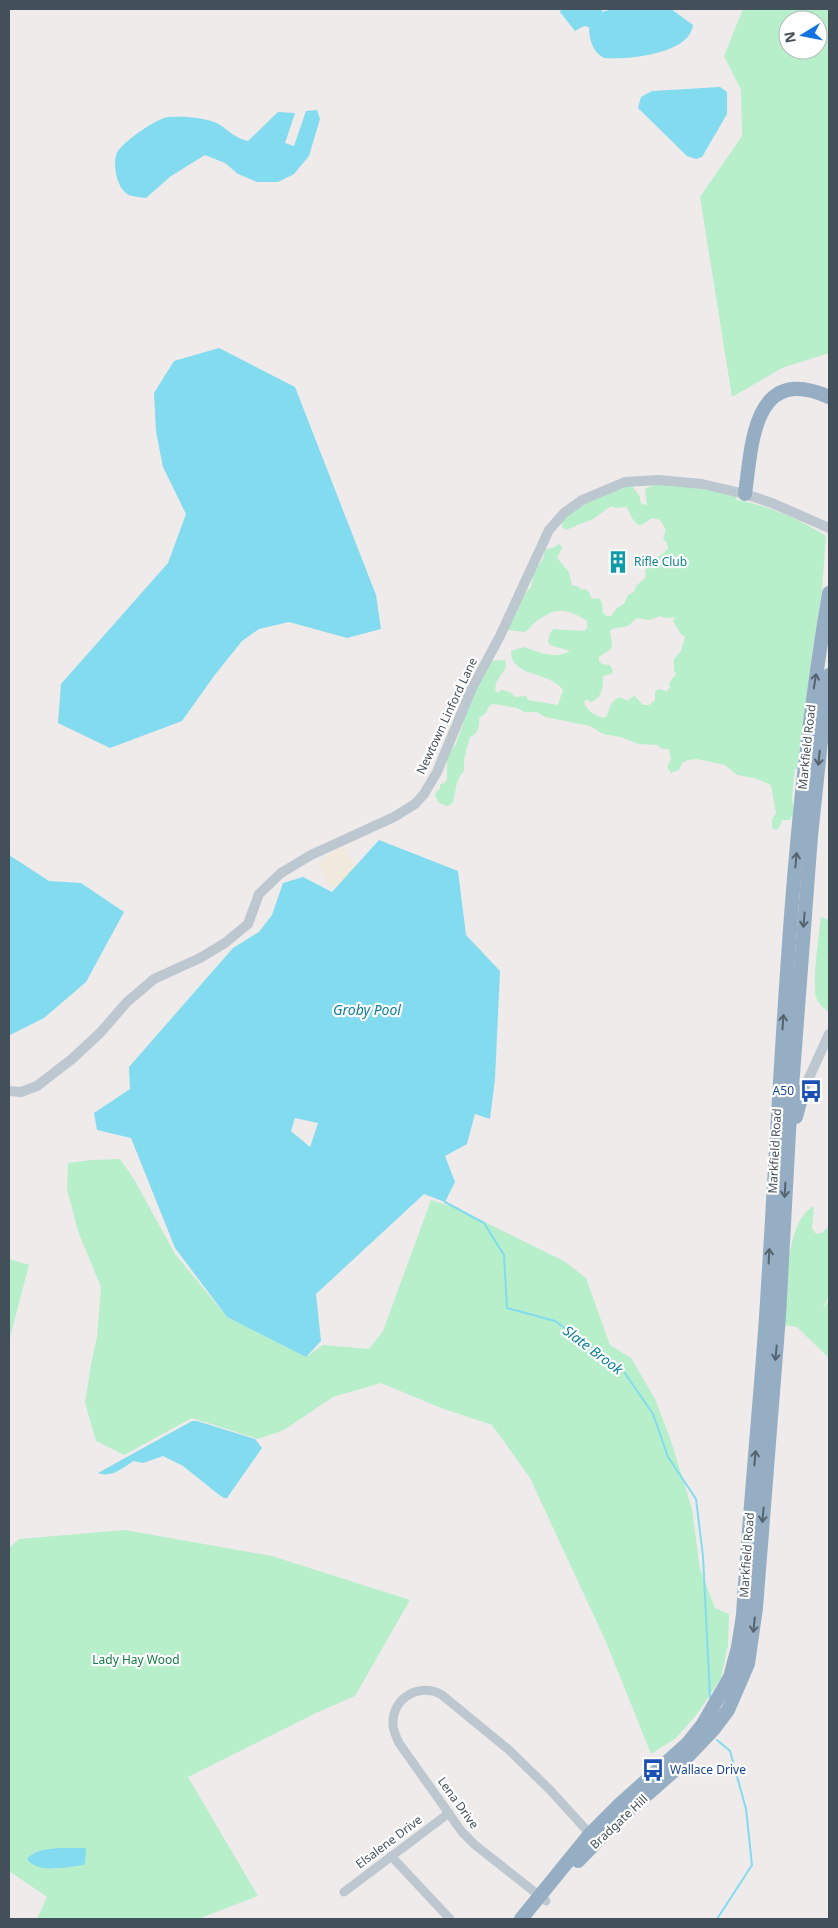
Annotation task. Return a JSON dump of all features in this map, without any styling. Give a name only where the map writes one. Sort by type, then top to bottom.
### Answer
[{"type":"highway","points":[[807,389],[829,384]]},
{"type":"highway","points":[[745,494],[753,435],[759,415],[769,402],[778,394],[798,388],[807,389],[829,397]]},
{"type":"highway","name":"Markfield Road","points":[[543,1898],[590,1834],[620,1804],[687,1744],[715,1706],[730,1677],[738,1647],[743,1615],[766,1317],[787,966],[813,693],[829,593]]},
{"type":"highway","name":"Markfield Road","points":[[713,1730],[728,1710],[742,1680],[752,1642],[779,1316],[786,1163],[811,836],[822,722],[829,675]]},
{"type":"highway","points":[[786,1163],[803,1091]]},
{"type":"highway","name":"Bradgate Hill","points":[[532,1919],[543,1898],[583,1856],[616,1822],[674,1770],[713,1730]]},
{"type":"highway","points":[[521,1919],[543,1898]]},
{"type":"street","name":"Newtown Linford Lane","points":[[9,1091],[20,1092],[37,1086],[72,1059],[100,1033],[128,1002],[154,979],[200,958],[225,944],[248,924],[259,894],[281,873],[311,855],[394,817],[414,804],[424,794],[437,772],[472,688],[500,636],[546,536],[564,513],[582,500],[625,482],[645,480],[702,484],[745,494],[772,503],[829,528]]},
{"type":"street","points":[[803,1091],[829,1034]]},
{"type":"street","name":"Lena Drive","points":[[543,1898],[475,1845],[462,1832],[397,1737],[393,1722],[400,1703],[410,1693],[417,1690],[435,1690],[509,1750],[590,1834]]},
{"type":"street","name":"Elsalene Drive","points":[[344,1892],[449,1813]]},
{"type":"street","points":[[391,1856],[450,1919]]},
{"type":"green space","points":[[743,9],[829,9],[829,353],[782,368],[732,397],[700,197],[742,136],[741,90],[724,56]]},
{"type":"green space","points":[[660,482],[735,495],[737,500],[784,514],[826,536],[822,590],[797,769],[795,769],[792,797],[794,811],[790,820],[782,820],[779,828],[776,830],[772,828],[772,819],[776,813],[771,785],[754,778],[737,775],[725,765],[697,759],[688,760],[682,763],[679,770],[671,773],[667,767],[671,759],[669,749],[662,749],[657,745],[639,744],[620,737],[603,734],[590,726],[545,717],[537,712],[524,712],[517,708],[494,704],[490,705],[485,714],[479,718],[478,730],[470,737],[464,759],[464,771],[457,783],[452,804],[447,806],[439,803],[435,796],[436,792],[440,789],[440,784],[445,783],[447,779],[449,753],[456,744],[463,724],[464,713],[491,661],[505,660],[506,667],[496,683],[495,690],[498,693],[501,690],[510,692],[515,697],[526,696],[528,700],[558,705],[563,690],[557,684],[517,666],[511,651],[524,647],[552,655],[564,654],[570,651],[550,645],[548,642],[550,633],[554,629],[584,631],[587,628],[587,621],[567,612],[556,611],[535,622],[525,632],[507,630],[518,609],[521,598],[531,587],[534,571],[543,559],[545,549],[559,544],[562,548],[557,558],[569,572],[572,585],[579,587],[581,590],[585,589],[589,592],[592,599],[599,598],[602,603],[603,613],[611,616],[617,608],[624,604],[628,595],[634,592],[636,586],[646,577],[645,571],[649,563],[668,549],[667,543],[663,539],[666,530],[660,520],[652,518],[640,525],[632,518],[627,507],[616,508],[611,506],[593,519],[566,530],[562,527],[562,518],[595,499],[631,484],[640,497],[642,504],[647,505],[645,489]],"holes":[[[660,616],[665,618],[675,617],[673,621],[680,633],[685,637],[681,651],[674,659],[676,674],[669,683],[670,687],[667,691],[658,689],[655,692],[655,700],[649,705],[643,705],[635,696],[628,701],[620,697],[612,702],[607,716],[604,718],[592,713],[584,702],[587,699],[590,702],[597,699],[602,689],[603,676],[611,674],[613,671],[610,665],[602,664],[599,661],[599,657],[612,647],[610,631],[628,626],[637,618],[650,620]]]},
{"type":"green space","points":[[821,917],[829,920],[829,1012],[818,1002],[815,990],[816,958]]},
{"type":"green space","points":[[120,1159],[134,1179],[175,1254],[227,1317],[306,1357],[323,1345],[369,1349],[383,1331],[431,1200],[456,1208],[564,1261],[586,1278],[610,1345],[631,1358],[655,1399],[671,1441],[692,1509],[700,1569],[715,1608],[729,1614],[728,1645],[721,1678],[697,1714],[676,1738],[651,1754],[606,1642],[530,1478],[492,1425],[441,1408],[381,1383],[333,1397],[284,1430],[258,1439],[192,1418],[124,1455],[96,1441],[85,1403],[97,1337],[101,1287],[79,1234],[67,1190],[68,1163]]},
{"type":"green space","points":[[814,1207],[812,1228],[816,1234],[822,1233],[829,1226],[829,1296],[822,1310],[829,1300],[829,1358],[797,1327],[785,1325],[787,1279],[792,1244],[796,1229],[803,1216]]},
{"type":"green space","points":[[9,1259],[29,1265],[9,1341]]},
{"type":"green space","name":"Lady Hay Wood","points":[[125,1530],[272,1556],[410,1600],[355,1696],[316,1713],[188,1777],[258,1896],[198,1919],[37,1919],[47,1897],[9,1871],[9,1548],[19,1539]],"holes":[[[58,1848],[86,1848],[56,1869],[35,1865],[32,1854],[42,1850]]]},
{"type":"sand","points":[[340,845],[356,866],[336,888],[327,881],[319,864]]},
{"type":"water","points":[[561,9],[602,9],[602,12],[613,9],[671,9],[693,25],[689,35],[681,43],[670,49],[628,58],[604,58],[592,45],[589,27],[584,26],[575,31],[560,12]]},
{"type":"water","points":[[720,87],[727,92],[727,114],[702,157],[696,159],[687,156],[638,108],[641,97],[652,91]]},
{"type":"water","points":[[317,110],[320,119],[309,156],[294,174],[278,182],[257,182],[238,174],[225,163],[205,155],[171,176],[146,198],[127,194],[118,182],[115,165],[116,155],[119,150],[139,132],[163,118],[186,117],[209,120],[237,137],[248,141],[278,112],[295,113],[285,143],[294,146],[306,111]]},
{"type":"water","points":[[219,348],[295,387],[376,595],[381,629],[347,638],[289,622],[259,629],[242,641],[182,721],[110,748],[58,723],[61,684],[168,563],[186,514],[163,467],[156,432],[154,393],[174,361]]},
{"type":"water","name":"Groby Pool","points":[[379,840],[458,871],[466,935],[500,971],[495,1079],[490,1119],[475,1114],[467,1144],[445,1156],[455,1182],[445,1202],[424,1194],[316,1294],[321,1341],[306,1357],[227,1317],[175,1248],[131,1138],[97,1130],[94,1113],[130,1089],[129,1067],[233,948],[259,932],[272,915],[283,883],[303,877],[332,892]],"holes":[[[295,1118],[318,1123],[310,1147],[291,1131]]]},
{"type":"water","points":[[9,855],[49,881],[81,883],[124,912],[86,982],[44,1018],[10,1035],[9,1034]]},
{"type":"water","points":[[192,1421],[255,1439],[262,1448],[227,1498],[218,1494],[183,1466],[163,1456],[143,1463],[133,1461],[112,1474],[98,1473]]},
{"type":"water","points":[[58,1848],[86,1848],[85,1863],[69,1867],[45,1868],[32,1864],[27,1859],[37,1852]]},
{"type":"waterway","name":"Slate Brook","points":[[445,1202],[484,1223],[504,1255],[507,1308],[555,1321],[622,1369],[653,1414],[668,1457],[696,1499],[703,1556],[710,1697]]},
{"type":"waterway","name":"Slate Brook","points":[[717,1740],[730,1751],[746,1809],[752,1865],[717,1919]]},
{"type":"place","name":"Rifle Club","points":[[618,562]]},
{"type":"place","name":"A50","points":[[811,1091]]},
{"type":"place","name":"Wallace Drive","points":[[653,1770]]}]
